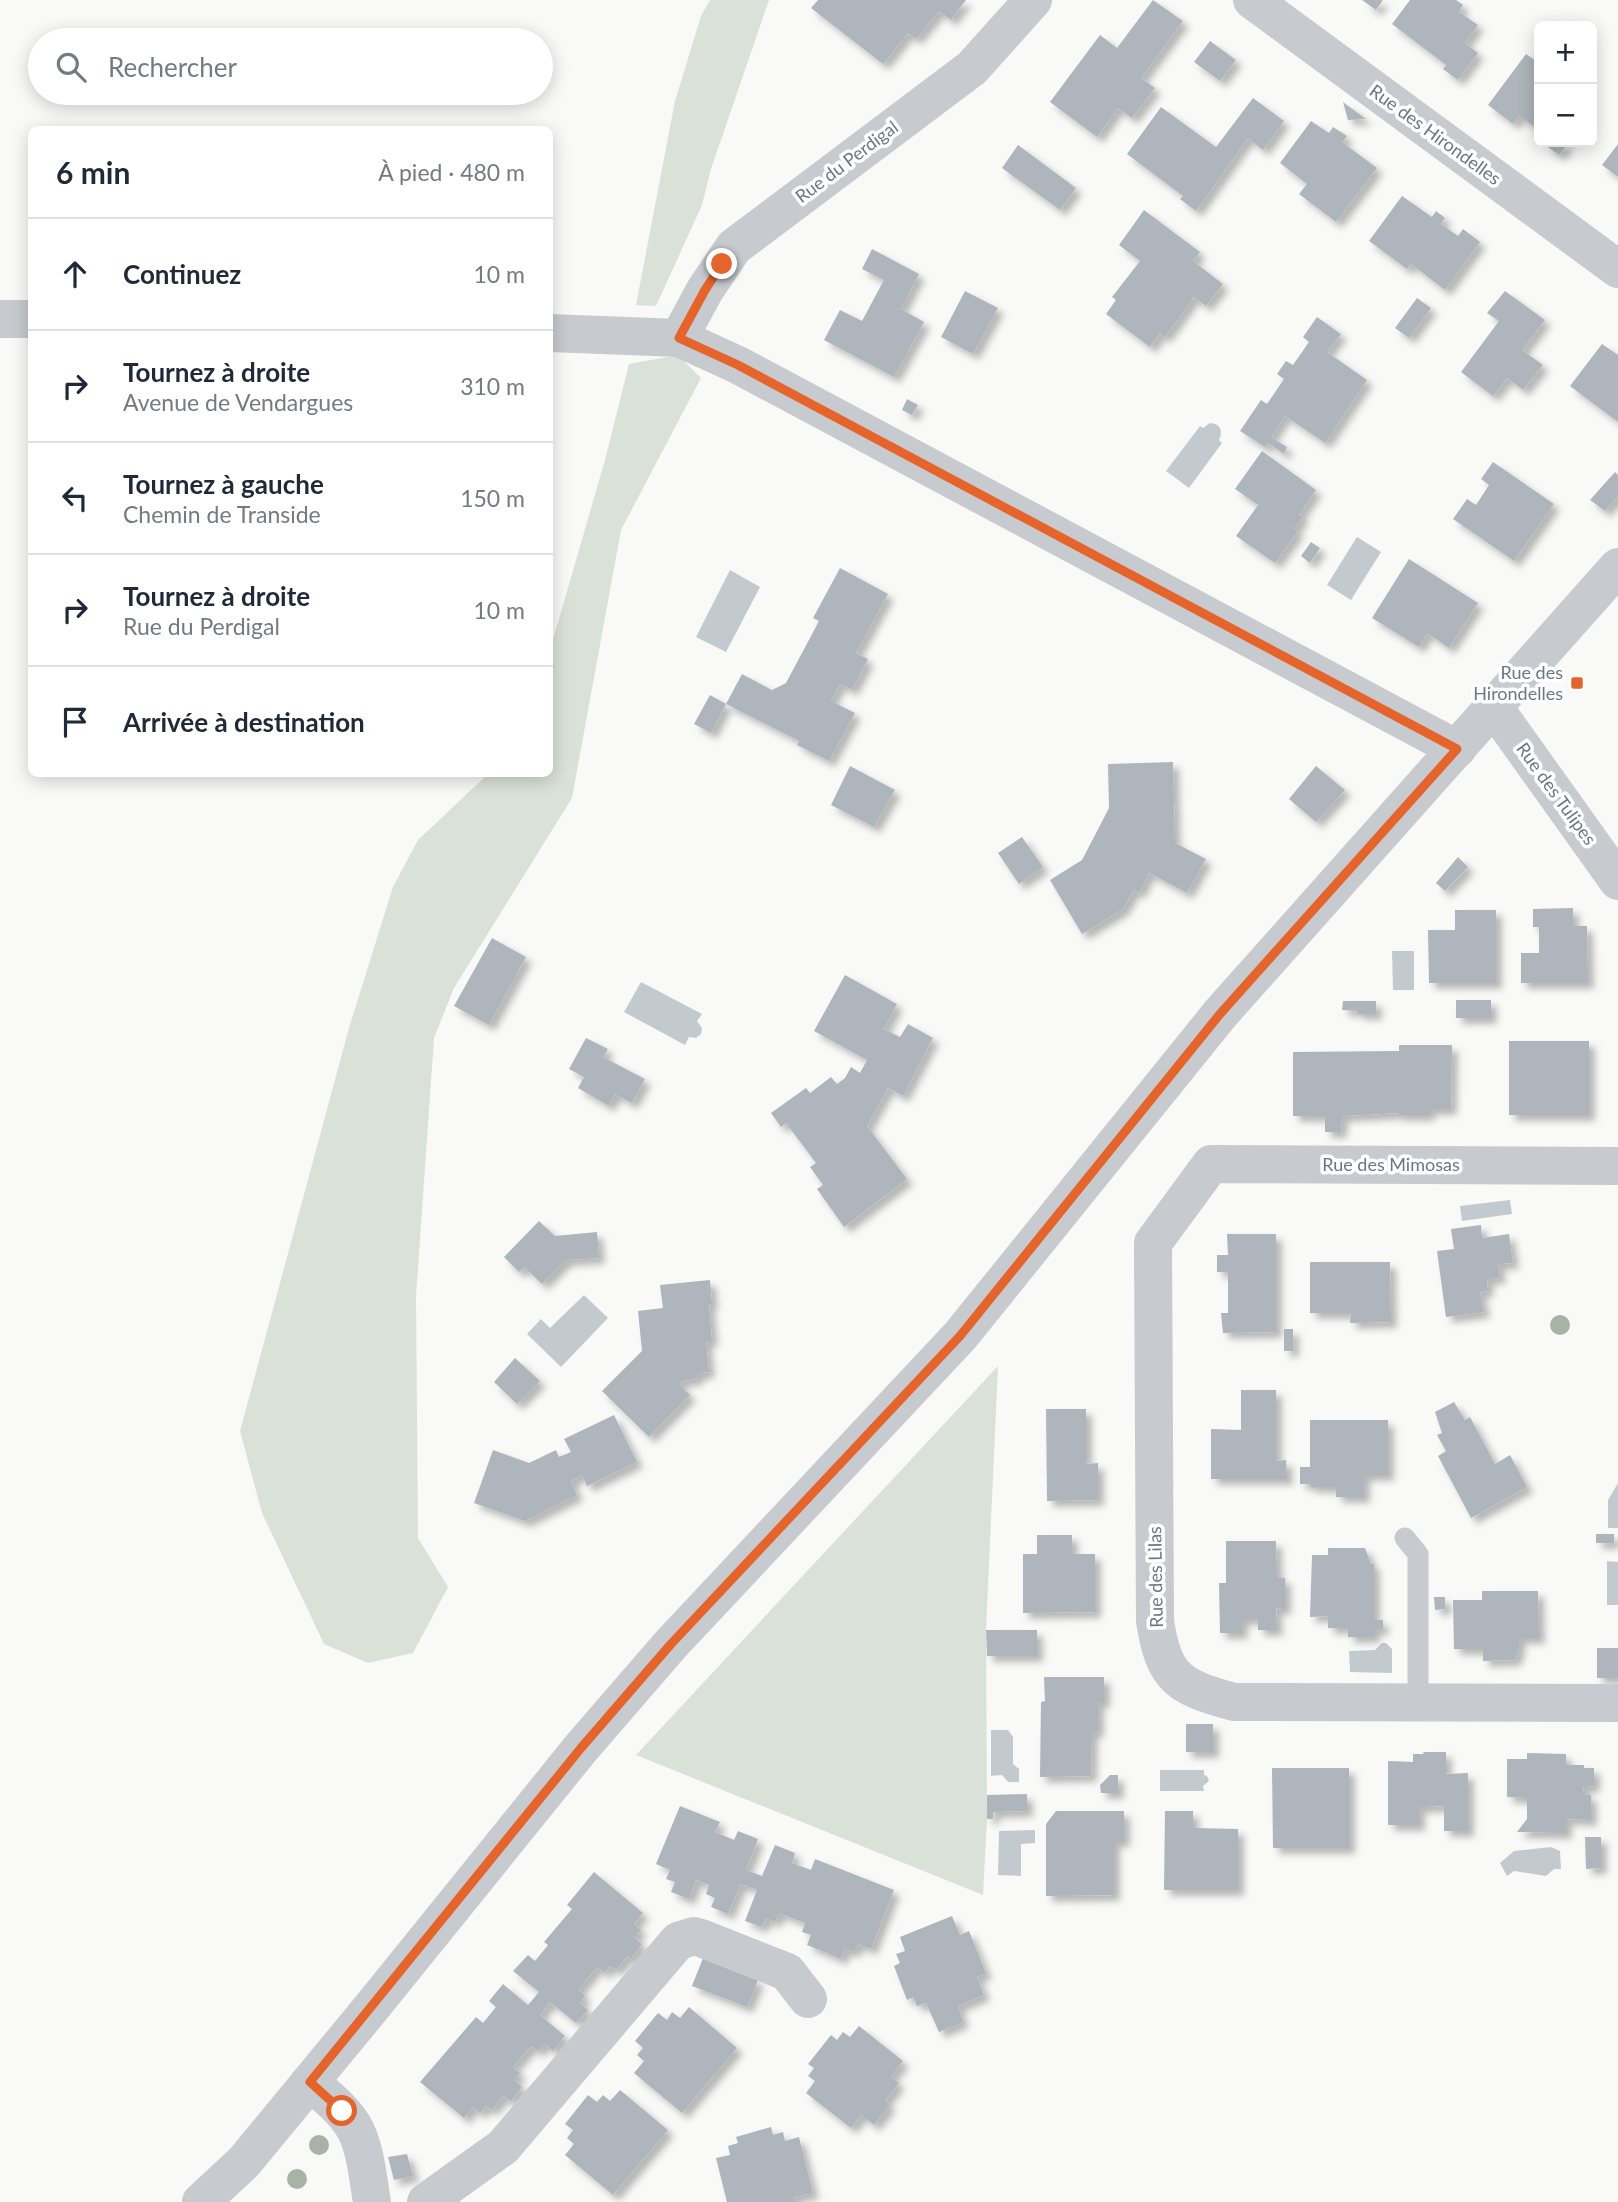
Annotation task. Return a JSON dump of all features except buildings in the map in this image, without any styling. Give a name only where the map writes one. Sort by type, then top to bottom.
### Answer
[{"type":"street","name":"Rue du Perdigal","points":[[679,338],[705,290],[734,247],[972,68],[1033,0]]},
{"type":"street","name":"Rue des Hirondelles","points":[[1252,0],[1618,269]]},
{"type":"street","points":[[0,319],[28,318]]},
{"type":"street","points":[[553,333],[679,338],[738,365],[1457,749]]},
{"type":"street","points":[[201,2202],[244,2162],[581,1748],[671,1644],[960,1336],[1220,1014],[1618,567]]},
{"type":"street","name":"Rue des Tulipes","points":[[1493,706],[1618,881]]},
{"type":"street","name":"Rue des Mimosas","points":[[1181,1202],[1211,1164],[1618,1166]]},
{"type":"street","name":"Rue des Lilas","points":[[1181,1202],[1153,1243],[1154,1621],[1159,1649],[1171,1673],[1199,1692],[1234,1702],[1618,1703]]},
{"type":"street","points":[[426,2202],[503,2147],[678,1941],[694,1936],[787,1972],[808,1998]]},
{"type":"street","points":[[310,2082],[342,2111],[356,2131],[365,2159],[372,2202]]},
{"type":"lane","points":[[1405,1538],[1418,1554],[1418,1702]]},
{"type":"shaded area","points":[[710,0],[769,0],[711,169],[702,205],[656,306],[636,305],[675,101],[701,16]]},
{"type":"shaded area","points":[[678,355],[701,378],[621,530],[572,798],[454,988],[434,1038],[416,1296],[418,1538],[448,1587],[413,1653],[368,1663],[324,1644],[262,1513],[240,1431],[349,1028],[393,887],[418,840],[485,777],[553,777],[553,640],[605,460],[629,364]]},
{"type":"shaded area","points":[[1210,423],[1220,428],[1219,440],[1222,443],[1189,488],[1166,471],[1200,426],[1203,428]]},
{"type":"shaded area","points":[[1357,537],[1381,552],[1351,600],[1327,585]]},
{"type":"shaded area","points":[[730,570],[760,587],[726,652],[696,637]]},
{"type":"shaded area","points":[[1392,951],[1414,951],[1414,990],[1393,990]]},
{"type":"shaded area","points":[[641,982],[702,1014],[697,1021],[702,1028],[701,1034],[696,1038],[689,1037],[685,1045],[624,1012]]},
{"type":"shaded area","points":[[1510,1200],[1512,1214],[1462,1221],[1460,1206]]},
{"type":"shaded area","points":[[584,1295],[608,1318],[561,1367],[527,1334],[541,1319],[550,1328]]},
{"type":"shaded area","points":[[998,1366],[986,1630],[987,1819],[983,1895],[636,1755]]},
{"type":"shaded area","points":[[1618,1483],[1618,1528],[1608,1528],[1608,1500]]},
{"type":"shaded area","points":[[1607,1561],[1618,1562],[1618,1605],[1607,1605]]},
{"type":"shaded area","points":[[1382,1643],[1392,1649],[1392,1673],[1350,1672],[1349,1651],[1375,1650]]},
{"type":"shaded area","points":[[991,1730],[1008,1730],[1013,1737],[1013,1764],[1019,1769],[1019,1782],[1008,1782],[1002,1775],[991,1776]]},
{"type":"shaded area","points":[[1160,1770],[1204,1770],[1209,1781],[1203,1786],[1204,1791],[1160,1791]]},
{"type":"shaded area","points":[[1035,1830],[1035,1843],[1021,1844],[1021,1876],[998,1875],[999,1831]]},
{"type":"shaded area","points":[[1551,1847],[1560,1851],[1561,1869],[1554,1869],[1546,1876],[1514,1871],[1507,1876],[1500,1863],[1514,1851]]},
{"type":"place","name":"Rue des Hirondelles","points":[[1577,683]]},
{"type":"route","points":[[342,2111],[310,2082],[581,1748],[671,1644],[960,1336],[1220,1014],[1457,749],[738,365],[679,338],[722,264]]}]
